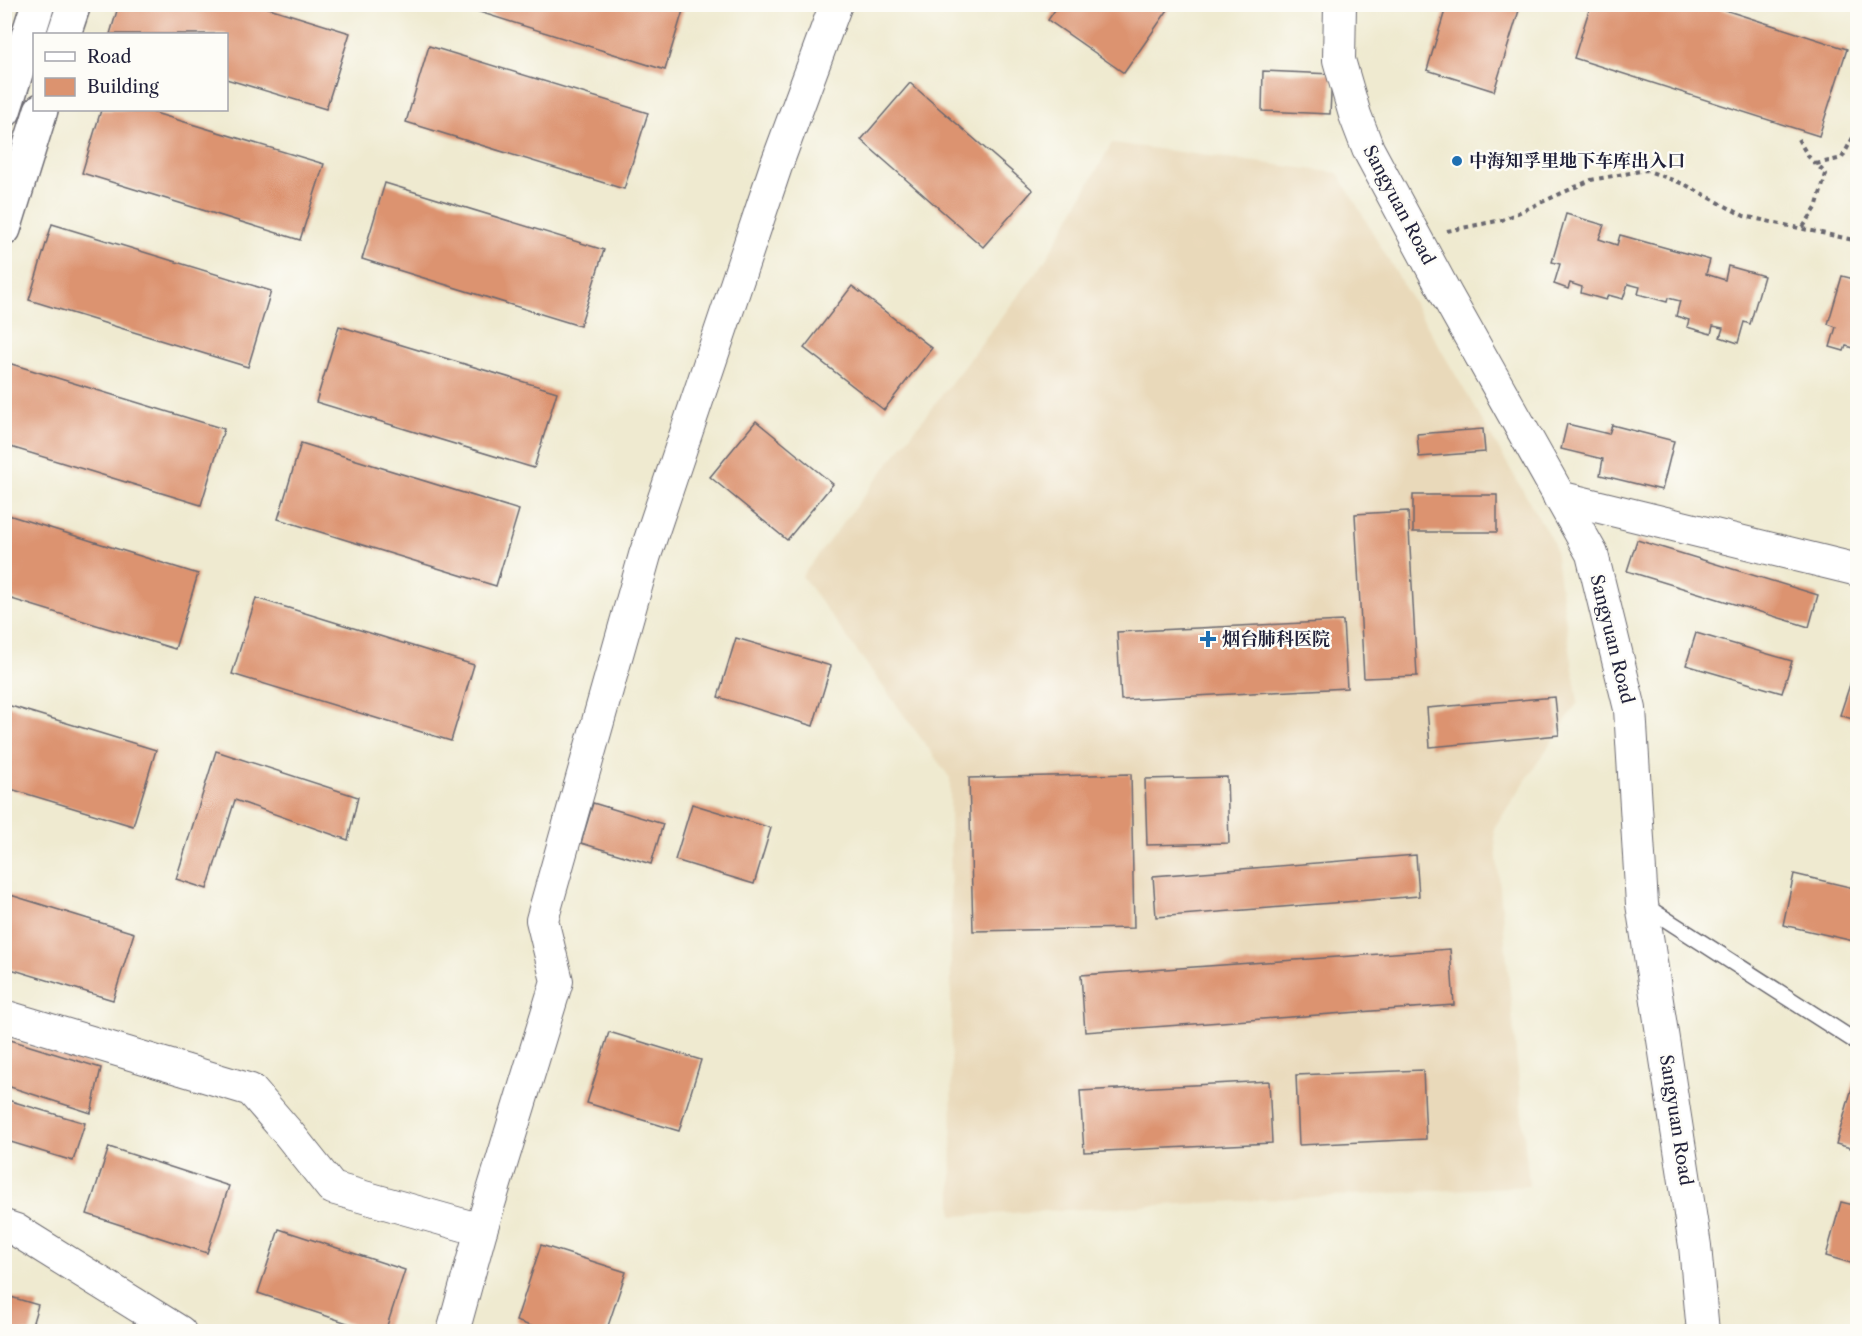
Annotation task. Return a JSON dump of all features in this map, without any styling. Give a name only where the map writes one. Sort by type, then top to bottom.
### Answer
[{"type":"main road","points":[[4,111],[38,4]]},
{"type":"main road","points":[[64,33],[74,4]]},
{"type":"main road","points":[[4,229],[41,111]]},
{"type":"street","points":[[453,1332],[481,1230],[557,981],[542,920],[645,555],[776,166],[836,4]]},
{"type":"street","name":"Sangyuan Road","points":[[1340,4],[1339,60],[1355,115],[1368,149],[1592,554],[1630,709],[1642,904],[1695,1246],[1702,1332]]},
{"type":"street","points":[[1559,497],[1857,570]]},
{"type":"street","points":[[4,1016],[251,1090],[332,1188],[481,1230]]},
{"type":"street","points":[[4,1226],[16,1230],[180,1332]]},
{"type":"lane","points":[[1642,904],[1857,1043]]},
{"type":"path","points":[[1815,164],[1842,158],[1857,128]]},
{"type":"path","points":[[1798,139],[1808,156],[1826,174],[1816,208],[1801,230]]},
{"type":"path","points":[[1418,242],[1446,231],[1502,220],[1592,180],[1646,170],[1686,185],[1744,216],[1857,241]]},
{"type":"shaded area","name":"烟台肺科医院","points":[[1112,143],[1338,173],[1554,544],[1578,702],[1494,828],[1529,1186],[952,1216],[950,778],[802,576],[1045,261]]},
{"type":"building","points":[[119,4],[256,4],[350,33],[326,109],[228,80],[228,33],[110,33]]},
{"type":"building","points":[[454,4],[685,4],[665,70]]},
{"type":"building","points":[[1059,4],[1172,4],[1124,73],[1048,20]]},
{"type":"building","points":[[1447,4],[1521,4],[1494,91],[1427,70]]},
{"type":"building","points":[[1591,4],[1706,4],[1847,49],[1819,136],[1574,58]]},
{"type":"building","points":[[429,46],[648,113],[624,189],[406,122]]},
{"type":"building","points":[[1263,71],[1332,74],[1330,114],[1262,111]]},
{"type":"building","points":[[910,83],[1033,190],[983,247],[861,140]]},
{"type":"building","points":[[101,111],[148,111],[324,164],[300,240],[82,173]]},
{"type":"building","points":[[385,183],[604,250],[580,326],[362,259]]},
{"type":"building","points":[[1566,214],[1604,225],[1599,239],[1617,245],[1620,235],[1710,260],[1706,274],[1725,280],[1728,266],[1764,276],[1750,324],[1744,322],[1738,343],[1720,337],[1723,328],[1713,326],[1711,334],[1687,327],[1689,320],[1676,316],[1680,301],[1668,298],[1667,302],[1638,294],[1640,287],[1628,284],[1623,299],[1608,295],[1606,300],[1581,293],[1582,287],[1570,283],[1568,289],[1554,284],[1560,264],[1552,262]]},
{"type":"building","points":[[52,224],[271,291],[248,367],[29,300]]},
{"type":"building","points":[[1842,276],[1858,280],[1858,349],[1846,346],[1844,351],[1830,347],[1836,327],[1828,324]]},
{"type":"building","points":[[852,286],[932,348],[884,410],[804,348]]},
{"type":"building","points":[[339,326],[557,392],[534,468],[316,402]]},
{"type":"building","points":[[5,362],[224,429],[201,505],[4,445]]},
{"type":"building","points":[[756,421],[833,484],[787,540],[710,477]]},
{"type":"building","points":[[1567,424],[1609,434],[1612,425],[1674,441],[1662,490],[1600,475],[1603,459],[1561,449]]},
{"type":"building","points":[[1483,429],[1485,452],[1419,457],[1417,434]]},
{"type":"building","points":[[301,443],[519,510],[496,586],[278,519]]},
{"type":"building","points":[[1413,495],[1497,495],[1497,532],[1413,532]]},
{"type":"building","points":[[1408,511],[1417,676],[1364,678],[1355,514]]},
{"type":"building","points":[[5,514],[198,574],[175,649],[5,597]]},
{"type":"building","points":[[1637,540],[1818,595],[1809,627],[1627,571]]},
{"type":"building","points":[[256,598],[474,665],[451,741],[232,674]]},
{"type":"building","points":[[1343,621],[1347,688],[1121,700],[1117,632]]},
{"type":"building","points":[[1696,633],[1792,661],[1782,693],[1686,665]]},
{"type":"building","points":[[736,638],[831,666],[813,726],[718,697]]},
{"type":"building","points":[[1858,663],[1858,721],[1840,715]]},
{"type":"building","points":[[1555,697],[1559,735],[1430,747],[1427,708]]},
{"type":"building","points":[[4,704],[156,750],[133,826],[4,787]]},
{"type":"building","points":[[216,751],[358,797],[348,840],[235,800],[207,889],[176,879]]},
{"type":"building","points":[[1131,774],[1134,928],[973,931],[969,778]]},
{"type":"building","points":[[1227,777],[1229,843],[1147,845],[1145,779]]},
{"type":"building","points":[[593,803],[663,824],[651,864],[581,843]]},
{"type":"building","points":[[692,804],[771,828],[754,884],[675,860]]},
{"type":"building","points":[[1416,855],[1419,896],[1156,917],[1153,876]]},
{"type":"building","points":[[1794,874],[1858,889],[1858,942],[1783,925]]},
{"type":"building","points":[[4,893],[134,933],[113,1000],[4,967]]},
{"type":"building","points":[[1450,949],[1454,1005],[1085,1032],[1081,975]]},
{"type":"building","points":[[609,1032],[701,1060],[679,1131],[587,1103]]},
{"type":"building","points":[[4,1038],[101,1068],[91,1113],[4,1085]]},
{"type":"building","points":[[1423,1070],[1426,1139],[1299,1145],[1296,1075]]},
{"type":"building","points":[[1269,1081],[1272,1143],[1084,1152],[1080,1091]]},
{"type":"building","points":[[1854,1081],[1858,1082],[1858,1150],[1836,1144]]},
{"type":"building","points":[[4,1099],[85,1123],[73,1161],[4,1140]]},
{"type":"building","points":[[109,1147],[229,1186],[207,1253],[87,1214]]},
{"type":"building","points":[[1841,1202],[1858,1206],[1858,1265],[1826,1256]]},
{"type":"building","points":[[279,1229],[405,1270],[385,1332],[374,1332],[258,1293]]},
{"type":"building","points":[[541,1245],[626,1272],[606,1332],[548,1332],[516,1321]]},
{"type":"building","points":[[4,1295],[38,1305],[30,1332],[4,1332]]},
{"type":"place","name":"中海知孚里地下车库出入口","points":[[1457,161]]},
{"type":"place","name":"烟台肺科医院","points":[[1208,639]]}]
